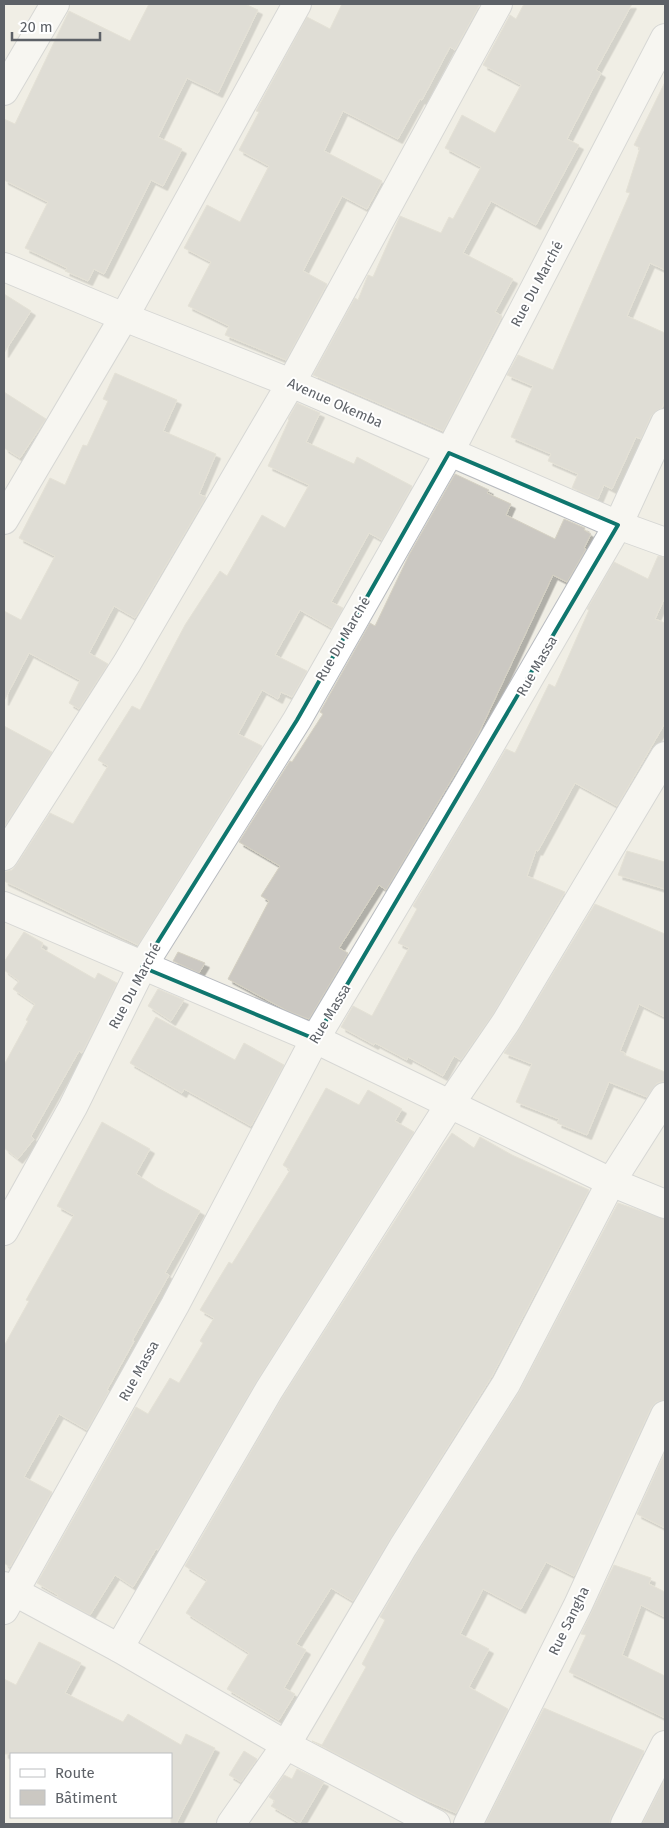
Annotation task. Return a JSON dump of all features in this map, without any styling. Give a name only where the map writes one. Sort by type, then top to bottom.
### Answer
[{"type":"street","points":[[4,91],[55,4]]},
{"type":"street","points":[[4,520],[124,317],[297,4]]},
{"type":"street","points":[[4,856],[127,663],[291,383],[498,4]]},
{"type":"street","name":"Rue Du Marché","points":[[4,1231],[73,1107],[142,967],[297,720],[449,452],[665,38]]},
{"type":"street","name":"Avenue Okemba","points":[[4,267],[291,383],[618,525],[665,542]]},
{"type":"street","name":"Rue Massa","points":[[7,1596],[175,1305],[315,1039],[462,794],[618,525],[665,423]]},
{"type":"street","points":[[118,1648],[269,1390],[450,1104],[506,1022],[665,756]]},
{"type":"street","points":[[4,906],[142,967],[315,1039],[611,1182],[665,1204]]},
{"type":"street","points":[[231,1824],[286,1745],[403,1547],[506,1384],[611,1182],[665,1097]]},
{"type":"street","name":"Rue Sangha","points":[[468,1824],[578,1605],[665,1416]]},
{"type":"street","points":[[7,1596],[118,1648],[286,1745],[436,1824]]},
{"type":"street","points":[[625,1824],[665,1745]]},
{"type":"highlighted area","points":[[449,453],[618,525],[315,1039],[142,967],[297,720]]},
{"type":"building","points":[[149,4],[245,4],[258,10],[218,93],[187,78],[158,137],[182,149],[163,186],[151,180],[104,274],[94,269],[88,281],[65,271],[67,268],[25,248],[48,202],[4,180],[4,119],[15,124],[69,11],[130,41]]},
{"type":"building","points":[[342,4],[480,4],[455,50],[450,47],[422,100],[420,99],[398,139],[343,111],[324,151],[382,181],[367,209],[342,196],[303,271],[327,284],[286,360],[225,335],[229,326],[188,306],[211,262],[184,248],[207,205],[240,222],[269,166],[239,150],[259,112],[256,111],[307,17],[330,29]]},
{"type":"building","points":[[524,4],[632,4],[596,70],[601,73],[567,139],[579,145],[536,225],[491,201],[463,253],[513,279],[495,312],[502,316],[443,431],[313,375],[355,298],[358,300],[368,275],[373,277],[400,216],[441,233],[449,217],[453,219],[481,167],[445,148],[462,115],[495,133],[521,85],[483,65],[510,15],[516,19]]},
{"type":"building","points":[[665,82],[665,270],[650,263],[627,316],[665,333],[665,401],[662,408],[651,416],[641,439],[636,437],[612,489],[604,485],[598,499],[572,488],[578,474],[548,461],[551,454],[511,437],[533,386],[507,375],[518,355],[553,370],[630,193],[626,192],[640,148],[634,145]]},
{"type":"building","points":[[4,294],[31,311],[4,353]]},
{"type":"building","points":[[115,373],[177,400],[163,431],[216,454],[199,494],[206,497],[135,618],[114,606],[89,653],[108,664],[79,709],[69,703],[80,680],[29,653],[4,701],[4,611],[21,620],[55,556],[19,538],[50,478],[65,485],[83,445],[87,446],[108,401],[103,399]]},
{"type":"building","points":[[4,392],[46,419],[20,458],[4,448]]},
{"type":"building","points":[[297,403],[320,413],[306,442],[354,464],[357,457],[412,486],[382,540],[369,533],[331,602],[343,608],[332,628],[300,610],[275,655],[307,671],[292,697],[281,692],[278,699],[262,690],[238,734],[262,746],[138,945],[4,881],[4,872],[12,870],[17,864],[50,813],[73,824],[108,766],[98,760],[132,706],[140,710],[185,625],[220,571],[227,576],[262,515],[285,528],[309,485],[268,466]]},
{"type":"building","points":[[455,474],[489,490],[487,493],[511,504],[506,515],[555,539],[564,519],[585,528],[584,530],[591,534],[584,548],[586,549],[567,582],[553,575],[478,735],[386,890],[379,885],[339,948],[348,953],[309,1019],[288,1011],[228,979],[269,901],[261,896],[280,866],[239,842],[290,761],[292,762],[323,714],[320,712],[370,623],[375,626],[409,555]]},
{"type":"building","points":[[658,556],[665,557],[665,597],[655,619],[665,623],[665,723],[617,806],[575,783],[538,851],[536,850],[527,876],[565,892],[493,1014],[461,1060],[454,1056],[443,1076],[408,1057],[407,1060],[341,1027],[353,1006],[372,1016],[409,948],[398,943],[417,909],[413,906],[506,749],[515,753],[549,684],[555,687],[589,610],[587,609],[614,562],[648,579]]},
{"type":"building","points":[[4,726],[52,752],[4,827]]},
{"type":"building","points":[[627,851],[665,862],[665,889],[618,875]]},
{"type":"building","points":[[595,904],[665,934],[665,1017],[639,1004],[620,1051],[625,1053],[624,1055],[665,1072],[665,1081],[657,1083],[647,1097],[609,1082],[587,1135],[557,1123],[559,1119],[516,1102],[532,1064],[504,1053]]},
{"type":"building","points":[[24,932],[43,943],[41,948],[95,979],[98,973],[117,983],[82,1053],[79,1051],[31,1136],[34,1139],[18,1159],[4,1148],[4,1065],[35,1004],[13,989],[19,981],[4,970],[4,962]]},
{"type":"building","points":[[178,952],[205,963],[199,973],[173,961]]},
{"type":"building","points":[[158,989],[184,1000],[171,1021],[148,1006]]},
{"type":"building","points":[[156,1017],[235,1060],[244,1043],[284,1065],[251,1126],[184,1089],[182,1093],[130,1063]]},
{"type":"building","points":[[326,1088],[359,1105],[368,1090],[402,1109],[395,1121],[414,1132],[256,1382],[158,1550],[156,1549],[133,1587],[115,1575],[90,1615],[57,1597],[58,1595],[37,1583],[136,1407],[148,1414],[170,1378],[179,1383],[203,1343],[200,1341],[214,1318],[200,1310],[229,1262],[232,1264],[290,1170],[283,1165]]},
{"type":"building","points":[[102,1122],[150,1149],[136,1174],[200,1211],[165,1273],[169,1275],[132,1341],[134,1341],[107,1390],[109,1391],[87,1430],[59,1414],[24,1477],[52,1492],[10,1567],[4,1563],[4,1346],[29,1301],[26,1300],[74,1215],[57,1206]]},
{"type":"building","points":[[452,1133],[474,1148],[480,1137],[512,1155],[589,1190],[492,1376],[353,1601],[331,1588],[296,1644],[306,1650],[284,1688],[295,1694],[279,1720],[227,1689],[249,1653],[186,1613],[207,1580],[185,1566],[282,1398]]},
{"type":"building","points":[[618,1203],[665,1219],[665,1400],[656,1402],[651,1408],[574,1576],[546,1562],[521,1609],[483,1589],[460,1634],[489,1649],[469,1687],[508,1709],[456,1813],[419,1797],[312,1741],[322,1745],[366,1667],[362,1664],[385,1620],[380,1617],[416,1555],[519,1392]]},
{"type":"building","points":[[665,1452],[665,1528],[637,1514]]},
{"type":"building","points":[[614,1565],[651,1578],[649,1584],[665,1592],[665,1617],[641,1605],[622,1655],[665,1676],[665,1718],[569,1672],[586,1635],[581,1634]]},
{"type":"building","points":[[39,1642],[81,1663],[65,1693],[123,1722],[128,1714],[181,1745],[186,1734],[215,1748],[176,1824],[171,1824],[172,1753],[4,1754],[4,1679],[16,1685]]},
{"type":"building","points":[[544,1708],[644,1751],[609,1824],[485,1824]]},
{"type":"building","points":[[244,1751],[257,1759],[241,1782],[229,1775]]},
{"type":"building","points":[[297,1769],[324,1782],[300,1823],[271,1806],[275,1801],[269,1797],[284,1775],[292,1779]]},
{"type":"building","points":[[665,1779],[665,1824],[642,1824]]}]
